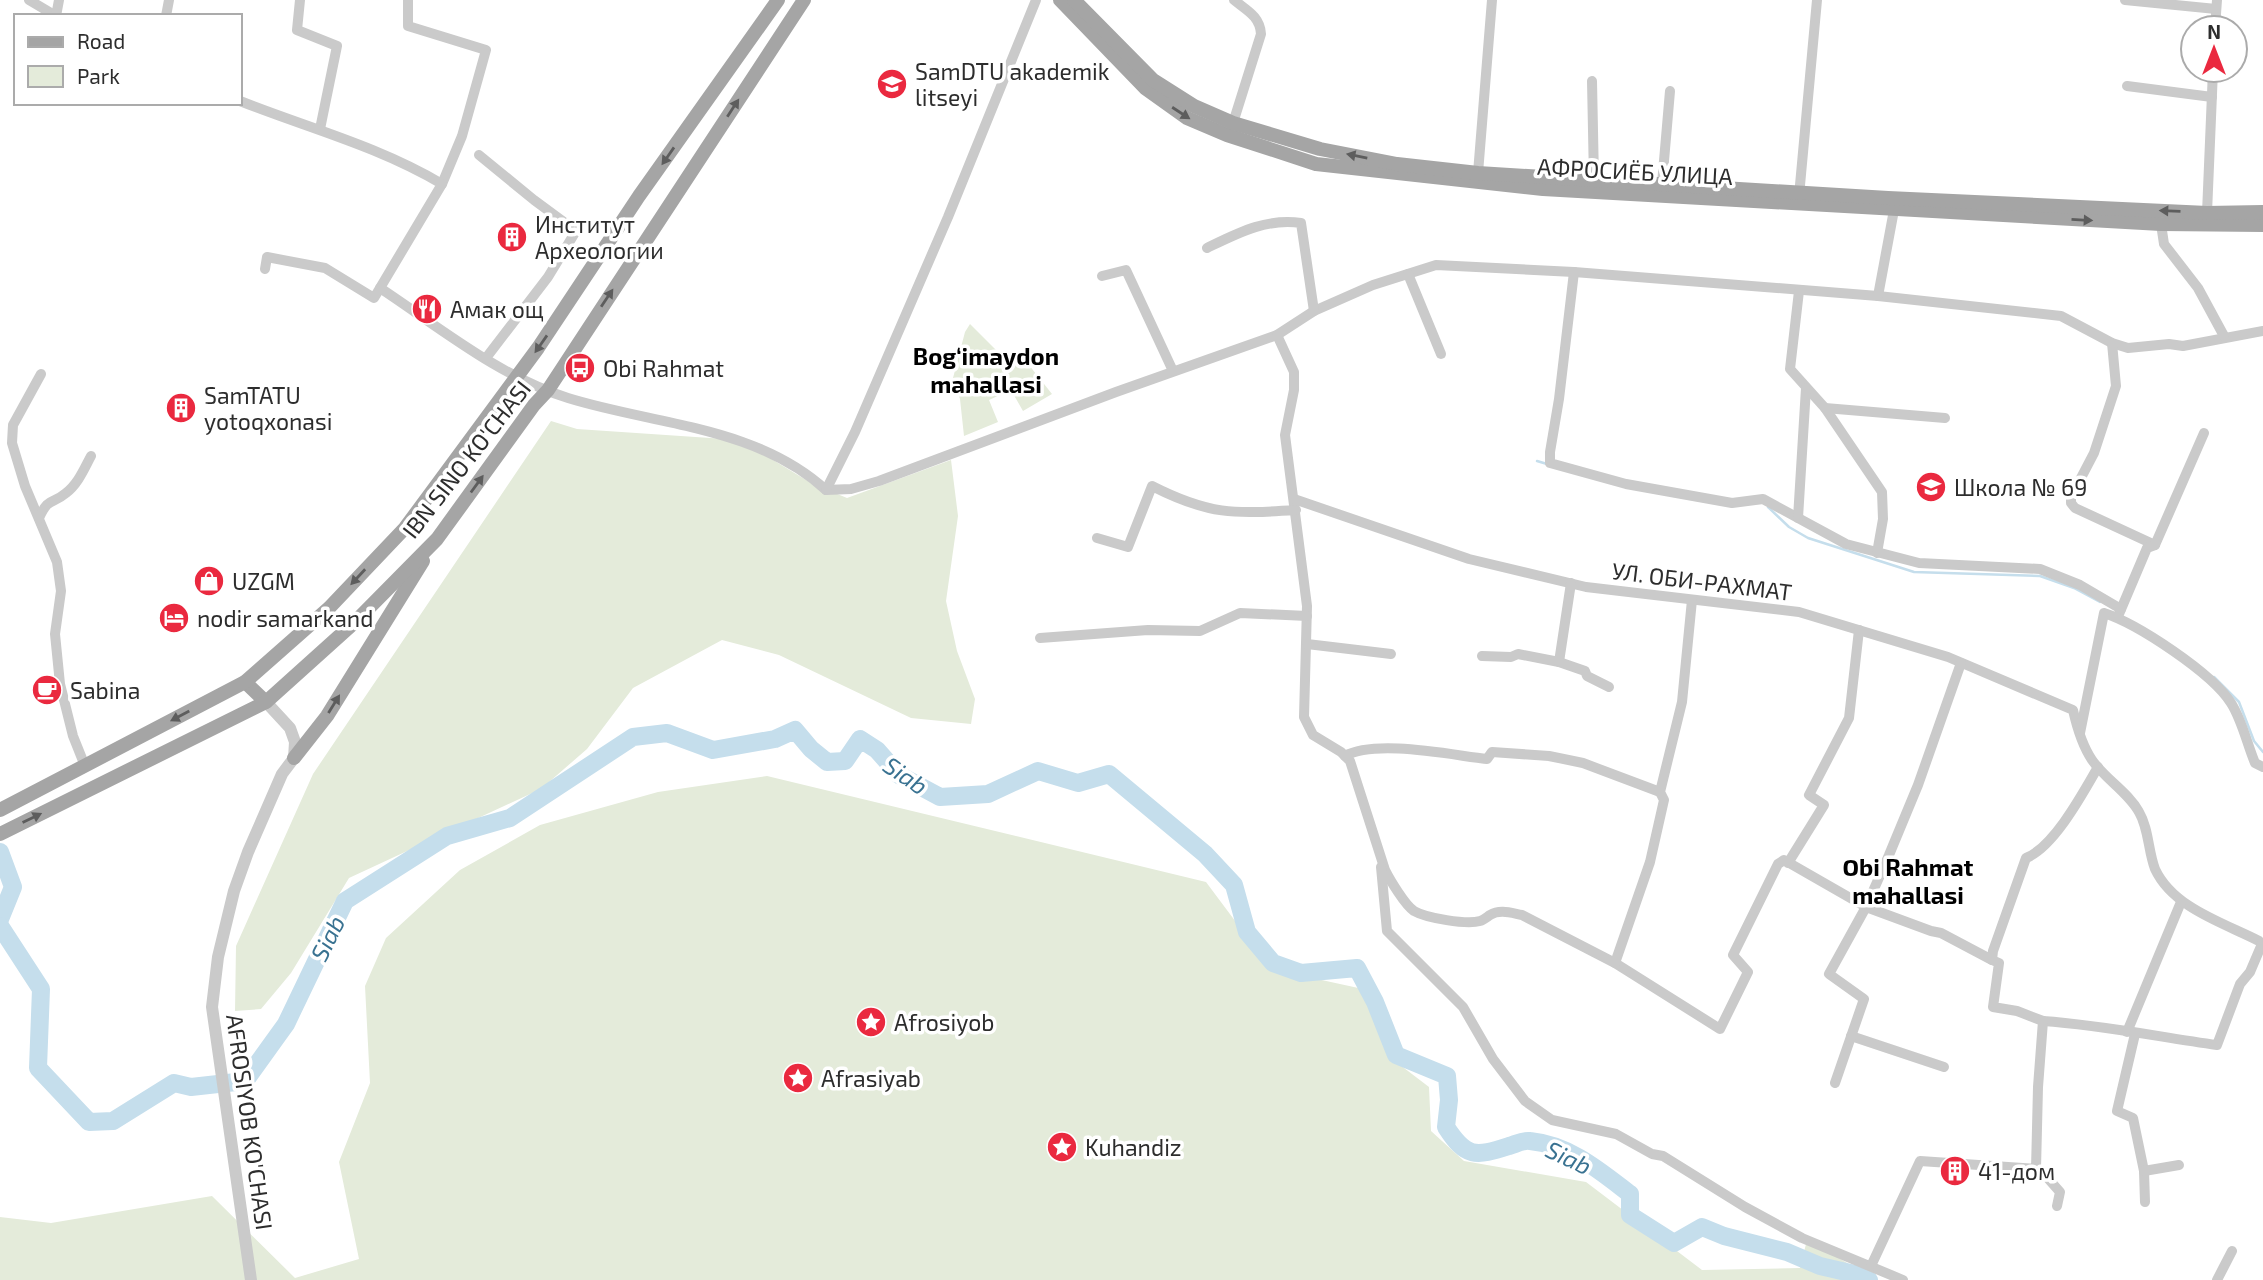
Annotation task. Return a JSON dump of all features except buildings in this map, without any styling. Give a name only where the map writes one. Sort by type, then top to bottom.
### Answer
[{"type":"main road","name":"IBN SINO KO'CHASI","points":[[0,810],[245,682],[329,608],[405,528],[516,378],[639,196],[778,0]]},
{"type":"main road","name":"IBN SINO KO'CHASI","points":[[0,834],[266,702],[356,621],[437,539],[534,405],[548,390],[804,0]]},
{"type":"main road","name":"АФРОСИЁБ УЛИЦА","points":[[1060,0],[1145,88],[1187,118],[1227,135],[1316,164],[1543,189],[1799,198],[2001,209],[2161,224],[2263,225]]},
{"type":"main road","name":"АФРОСИЁБ УЛИЦА","points":[[1074,0],[1153,80],[1194,106],[1233,123],[1320,149],[1397,163],[1478,173],[1662,184],[1894,210],[2001,209]]},
{"type":"main road","name":"АФРОСИЁБ УЛИЦА","points":[[2056,213],[2263,212]]},
{"type":"main road","points":[[294,758],[327,716],[437,539]]},
{"type":"main road","points":[[245,682],[266,702]]},
{"type":"street","points":[[29,0],[53,14]]},
{"type":"street","points":[[300,0],[297,30],[337,46],[320,129]]},
{"type":"street","points":[[265,269],[267,257],[325,268],[374,298],[442,184],[462,136],[486,50],[408,26],[408,0]]},
{"type":"street","points":[[826,490],[855,432],[948,217],[1036,0]]},
{"type":"street","points":[[1233,123],[1261,34],[1261,26],[1256,17],[1234,0]]},
{"type":"street","points":[[1478,173],[1492,0]]},
{"type":"street","points":[[1799,198],[1817,0]]},
{"type":"street","points":[[2125,0],[2216,4]]},
{"type":"street","points":[[1592,81],[1594,180]]},
{"type":"street","points":[[2207,213],[2212,84]]},
{"type":"street","points":[[2127,86],[2212,97]]},
{"type":"street","points":[[1662,184],[1670,91]]},
{"type":"street","points":[[242,102],[408,164],[442,184]]},
{"type":"street","points":[[479,155],[576,231],[548,277],[486,358]]},
{"type":"street","points":[[1878,296],[1894,210]]},
{"type":"street","points":[[1207,248],[1256,225],[1301,223],[1314,311]]},
{"type":"street","points":[[2161,224],[2164,244],[2198,288],[2224,336]]},
{"type":"street","points":[[380,288],[516,378],[569,398],[740,440],[809,474],[826,490],[851,489],[879,481],[1277,335],[1314,311],[1373,285],[1436,265],[1574,272],[1878,296],[2061,316],[2112,343],[2128,348],[2169,344],[2183,346],[2224,336],[2263,331]]},
{"type":"street","points":[[1102,276],[1126,270],[1173,371]]},
{"type":"street","points":[[1574,272],[1550,463],[1626,484],[1732,503],[1763,499],[1846,544],[1919,563],[2040,569],[2080,585],[2217,685],[2232,705],[2255,763],[2263,766]]},
{"type":"street","points":[[1408,274],[1441,354]]},
{"type":"street","points":[[1799,291],[1790,369],[1825,408],[1882,492],[1883,519],[1877,553]]},
{"type":"street","points":[[1277,335],[1294,372],[1294,390],[1284,435],[1295,504],[1307,616],[1304,718],[1313,734],[1345,756],[1353,768],[1381,858],[1391,881],[1413,911],[1432,916],[1469,922],[1482,921],[1493,913],[1522,915],[1615,963],[1720,1029],[1748,972],[1733,955],[1777,864],[1784,860],[1866,907],[1941,933],[1998,963],[1993,1007],[2043,1021],[2091,1024],[2131,1033],[2217,1045],[2240,984],[2250,972],[2262,945],[2181,902],[2155,868],[2150,842],[2139,811],[2098,767],[2080,737],[2104,613],[2120,613]]},
{"type":"street","points":[[2112,343],[2116,386],[2094,453],[2071,497],[2071,503],[2076,508],[2155,545]]},
{"type":"street","points":[[41,374],[13,425],[12,443],[25,486],[57,562],[61,591],[55,634],[60,684],[73,736],[85,766]]},
{"type":"street","points":[[1798,518],[1806,388]]},
{"type":"street","points":[[1825,408],[1945,418]]},
{"type":"street","points":[[2120,613],[2147,548],[2155,545],[2204,433]]},
{"type":"street","points":[[39,518],[49,501],[65,495],[74,485],[91,456]]},
{"type":"street","points":[[1097,538],[1128,547],[1152,486],[1213,511],[1244,514],[1295,504]]},
{"type":"street","name":"УЛ. ОБИ-РАХМАТ","points":[[1295,504],[1469,559],[1571,583],[1799,612],[1961,663],[2073,710],[2080,737]]},
{"type":"street","points":[[1559,662],[1571,583]]},
{"type":"street","points":[[1615,963],[1650,862],[1664,800],[1660,792],[1682,702],[1692,600]]},
{"type":"street","points":[[1040,638],[1149,631],[1200,631],[1240,613],[1307,616]]},
{"type":"street","points":[[1788,863],[1824,805],[1809,796],[1849,718],[1859,630]]},
{"type":"street","points":[[1307,644],[1391,654]]},
{"type":"street","points":[[1482,656],[1511,657],[1518,654],[1559,662],[1585,671],[1587,676],[1609,687]]},
{"type":"street","points":[[1835,1083],[1864,999],[1829,974],[1866,907],[1918,785],[1961,663]]},
{"type":"street","points":[[266,702],[290,728],[295,742],[294,758]]},
{"type":"street","points":[[1345,756],[1355,750],[1382,748],[1487,759],[1492,752],[1549,756],[1584,763],[1660,792]]},
{"type":"street","name":"AFROSIYOB KO'CHASI","points":[[251,1280],[212,1007],[218,957],[248,852],[282,774],[294,758]]},
{"type":"street","points":[[1992,960],[2026,858],[2038,853],[2072,811],[2098,767]]},
{"type":"street","points":[[1381,858],[1387,931],[1463,1007],[1493,1059],[1525,1101],[1552,1120],[1616,1134],[1653,1154],[1663,1156],[1745,1207],[1802,1238],[1903,1280]]},
{"type":"street","points":[[2145,1202],[2144,1171],[2133,1118],[2117,1111],[2131,1033],[2181,902]]},
{"type":"street","points":[[2036,1169],[2043,1021]]},
{"type":"street","points":[[1851,1036],[1944,1067]]},
{"type":"street","points":[[1871,1266],[1920,1161],[2036,1169],[2060,1192],[2057,1206]]},
{"type":"street","points":[[2144,1171],[2179,1165]]},
{"type":"street","points":[[2217,1280],[2232,1251]]},
{"type":"green space","points":[[970,324],[996,350],[1021,355],[1052,394],[1023,411],[1011,390],[989,400],[998,422],[964,436],[960,399],[953,378],[965,332]]},
{"type":"green space","points":[[551,421],[577,429],[740,440],[811,483],[847,498],[951,460],[958,516],[946,601],[957,651],[975,699],[971,724],[911,718],[779,655],[722,640],[633,688],[587,749],[541,789],[349,878],[291,973],[261,1009],[235,1011],[236,946],[313,774]]},
{"type":"green space","name":"Afrosiyob","points":[[767,776],[1206,882],[1271,969],[1363,989],[1387,1055],[1429,1087],[1431,1131],[1464,1161],[1586,1182],[1702,1270],[1800,1268],[1807,1240],[1877,1280],[0,1280],[0,1217],[51,1223],[212,1196],[295,1278],[359,1259],[339,1162],[370,1083],[365,986],[386,938],[460,870],[540,825],[658,792]]},
{"type":"waterway","points":[[1537,461],[1547,464]]},
{"type":"waterway","points":[[1768,507],[1789,527],[1808,538],[1914,572],[2040,576],[2074,588],[2100,602]]},
{"type":"waterway","points":[[2214,677],[2239,702],[2254,741],[2263,752]]},
{"type":"waterway","name":"Siab","points":[[0,926],[41,989],[38,1068],[89,1122],[113,1121],[174,1083],[191,1087],[245,1081],[286,1024],[345,901],[447,836],[510,818],[633,737],[667,733],[713,750],[775,739],[795,730],[811,749],[827,762],[845,761],[860,739],[877,750],[899,775],[940,797],[988,794],[1038,771],[1078,783],[1109,774],[1205,854],[1234,885],[1247,932],[1273,963],[1301,973],[1357,968],[1375,1002],[1396,1055],[1447,1076],[1449,1100],[1446,1127],[1466,1150],[1479,1153],[1527,1141],[1545,1143],[1584,1160],[1630,1194],[1630,1215],[1674,1243],[1702,1227],[1869,1280]]},
{"type":"waterway","name":"Siab","points":[[0,852],[13,887],[0,919]]},
{"type":"place","name":"SamDTU akademik litseyi","points":[[892,84]]},
{"type":"place","name":"Институт Археологии","points":[[512,237]]},
{"type":"place","name":"Амак ощ","points":[[427,309]]},
{"type":"place","name":"Obi Rahmat","points":[[580,368]]},
{"type":"place","name":"SamTATU yotoqxonasi","points":[[181,408]]},
{"type":"place","name":"Школа № 69","points":[[1931,487]]},
{"type":"place","name":"UZGM","points":[[209,581]]},
{"type":"place","name":"nodir samarkand","points":[[174,618]]},
{"type":"place","name":"Sabina","points":[[47,690]]},
{"type":"place","name":"Afrosiyob","points":[[871,1022]]},
{"type":"place","name":"Afrasiyab","points":[[798,1078]]},
{"type":"place","name":"Kuhandiz","points":[[1062,1147]]},
{"type":"place","name":"41-дом","points":[[1955,1171]]},
{"type":"district","name":"Bog‘imaydon mahallasi","points":[[986,369]]},
{"type":"district","name":"Obi Rahmat mahallasi","points":[[1908,880]]}]
